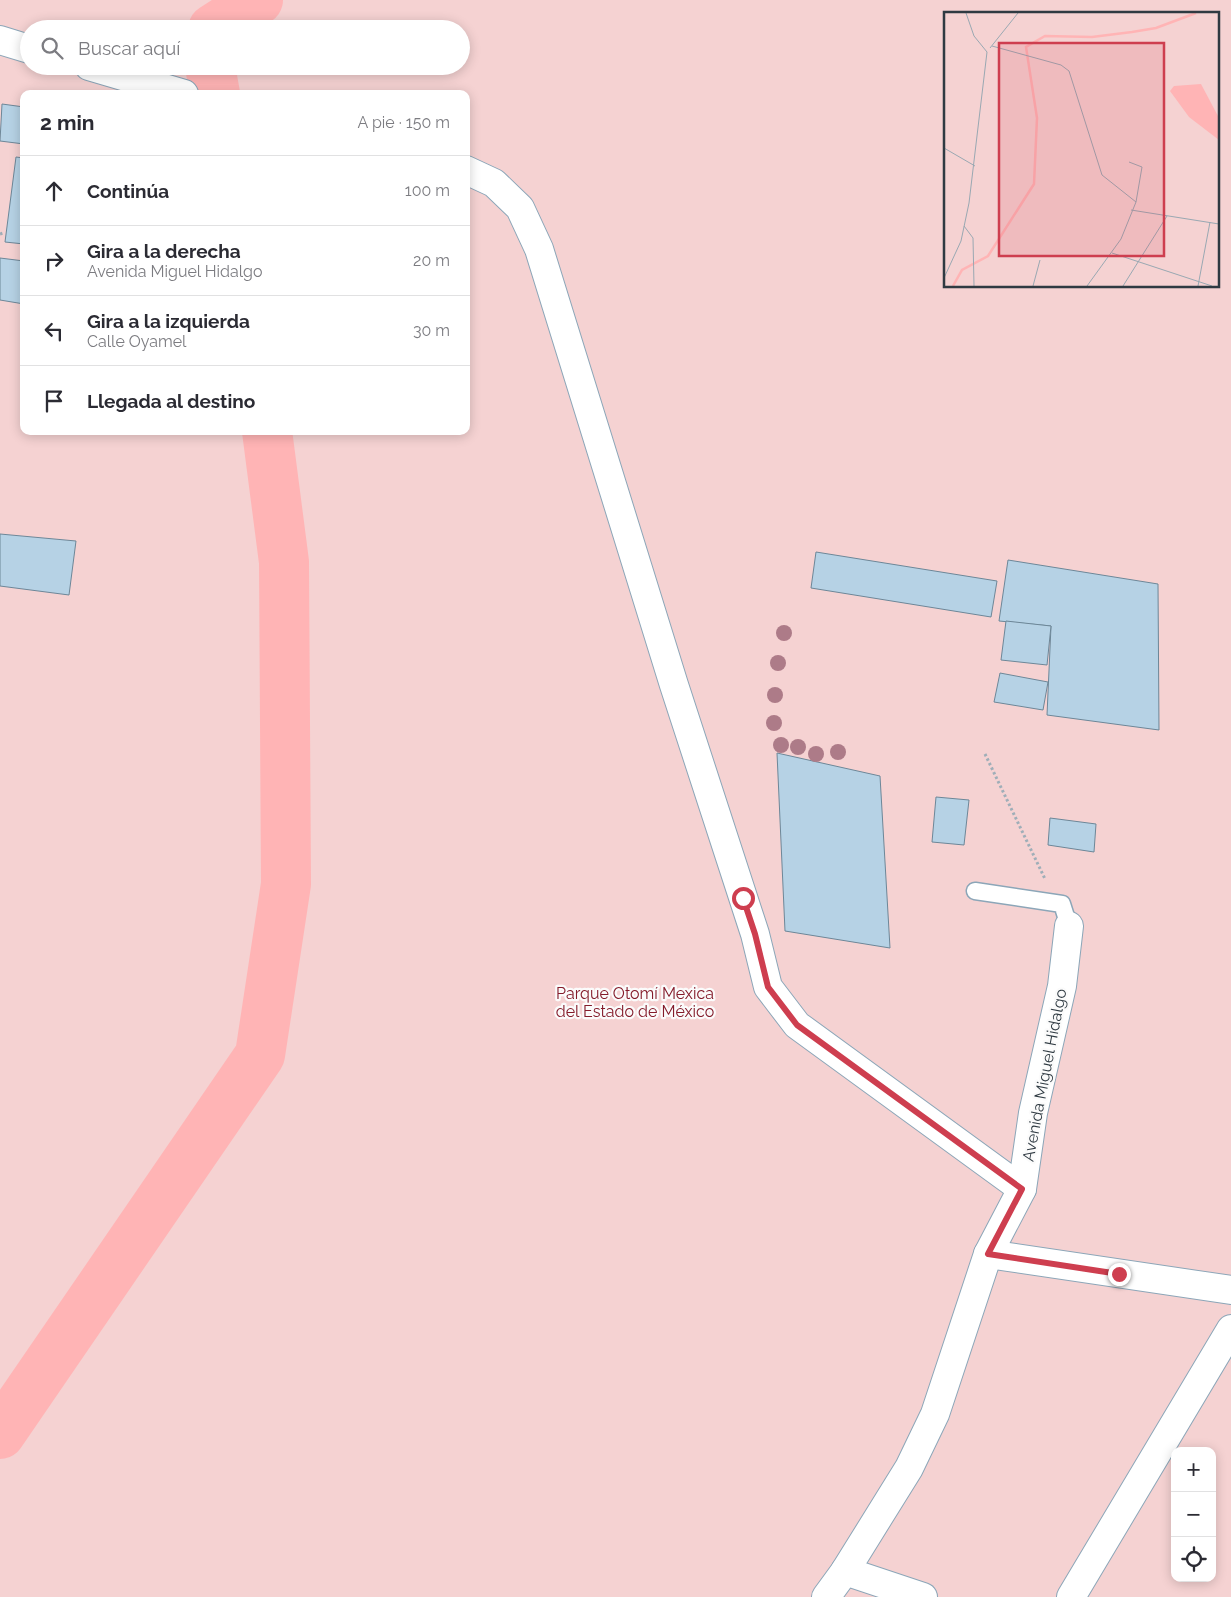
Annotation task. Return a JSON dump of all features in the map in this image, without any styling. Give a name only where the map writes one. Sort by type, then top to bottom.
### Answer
[{"type":"street","points":[[0,40],[20,46]]},
{"type":"street","points":[[120,75],[170,90]]},
{"type":"street","points":[[470,172],[494,183],[520,208],[539,249],[674,685],[755,934],[768,987],[797,1025],[1022,1189]]},
{"type":"street","name":"Avenida Miguel Hidalgo","points":[[826,1597],[845,1571],[909,1468],[935,1414],[988,1254],[1022,1189],[1032,1113],[1062,986],[1069,926]]},
{"type":"street","points":[[988,1254],[1231,1290]]},
{"type":"street","points":[[1071,1597],[1231,1329]]},
{"type":"street","points":[[845,1571],[923,1597]]},
{"type":"lane","points":[[975,891],[1062,904],[1069,926]]},
{"type":"path","points":[[985,754],[1045,879],[1051,886]]},
{"type":"green space","name":"Parque Otomí Mexica del Estado de México","points":[[0,0],[1231,0],[1231,1597],[0,1597]]},
{"type":"building","points":[[2,104],[20,106],[20,144],[0,141]]},
{"type":"building","points":[[16,157],[20,158],[20,244],[5,242]]},
{"type":"building","points":[[0,258],[20,260],[20,303],[0,300]]},
{"type":"building","points":[[0,534],[76,541],[69,595],[0,586]]},
{"type":"building","points":[[816,552],[997,581],[991,617],[811,588]]},
{"type":"building","points":[[1008,560],[1158,584],[1159,730],[1047,715],[1051,626],[999,621]]},
{"type":"building","points":[[1006,621],[1051,626],[1047,665],[1001,660]]},
{"type":"building","points":[[1000,673],[1048,682],[1043,710],[994,702]]},
{"type":"building","points":[[777,753],[880,776],[890,948],[785,931]]},
{"type":"building","points":[[936,797],[969,800],[964,845],[932,842]]},
{"type":"building","points":[[1050,818],[1096,824],[1094,852],[1048,845]]},
{"type":"waterway","points":[[227,20],[258,0]]},
{"type":"waterway","points":[[212,75],[214,90]]},
{"type":"waterway","points":[[0,1434],[260,1055],[286,884],[284,562],[268,435]]},
{"type":"route","points":[[743,898],[755,934],[768,987],[797,1025],[1022,1189],[988,1254],[1119,1274]]}]
